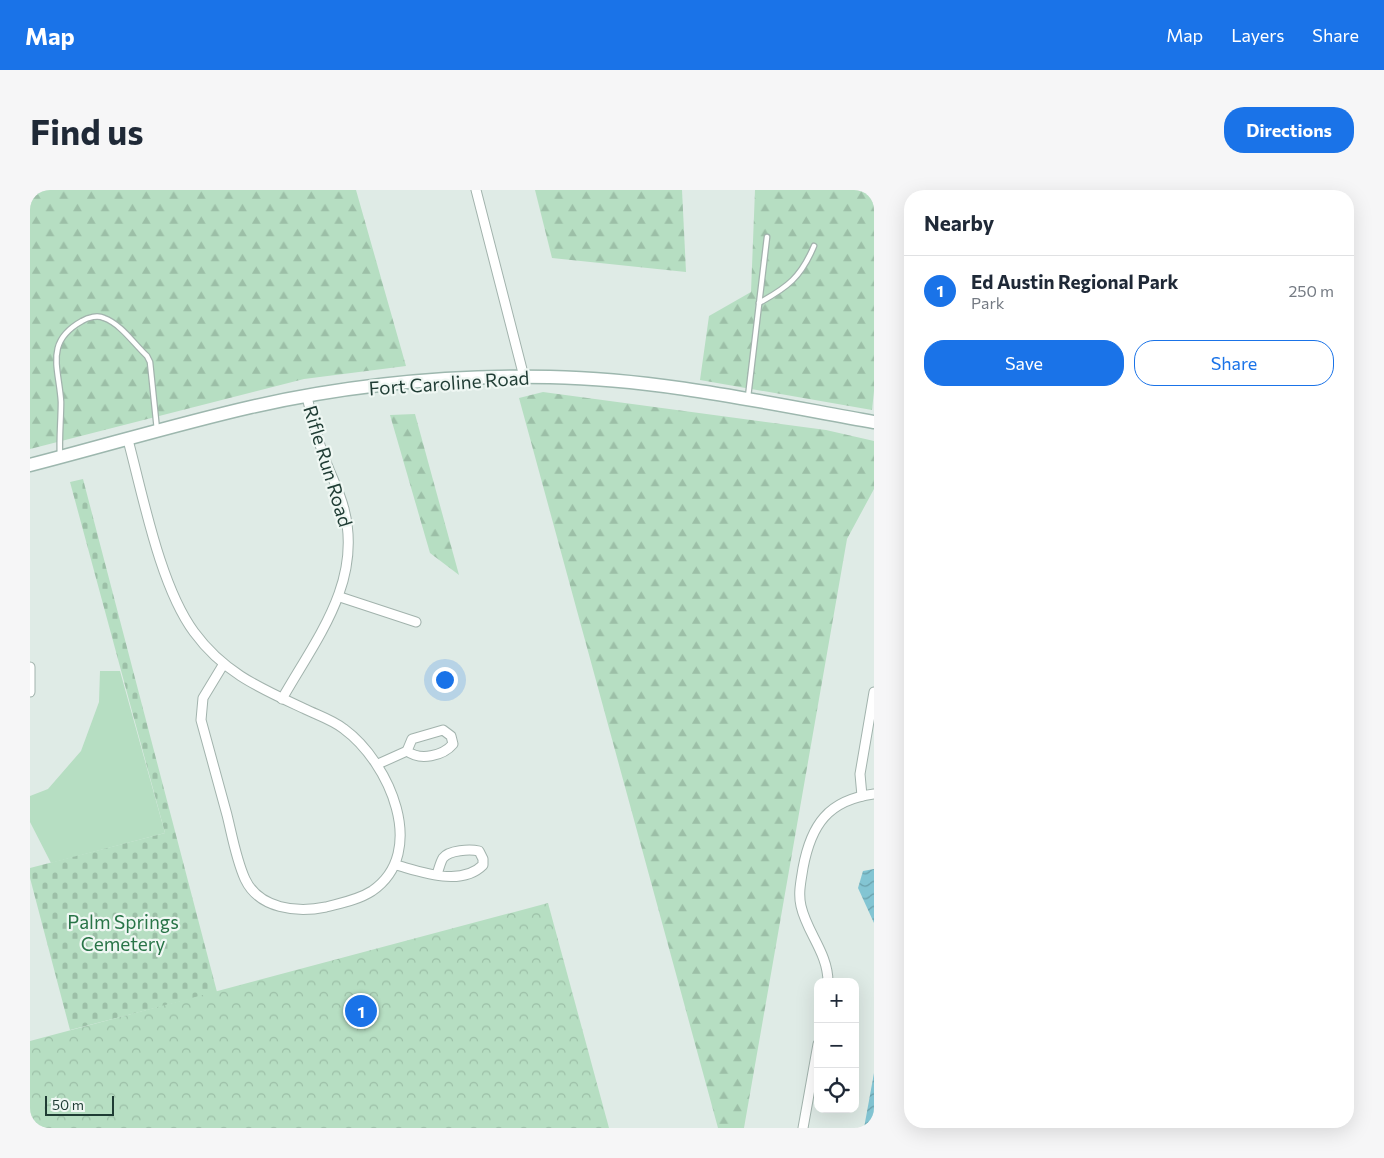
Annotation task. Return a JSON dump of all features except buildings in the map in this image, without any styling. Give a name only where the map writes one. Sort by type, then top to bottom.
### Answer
[{"type":"street","points":[[476,190],[524,377]]},
{"type":"street","name":"Fort Caroline Road","points":[[30,465],[252,407],[307,397],[383,385],[524,377],[551,377],[639,384],[874,422]]},
{"type":"street","name":"Rifle Run Road","points":[[282,699],[340,597],[348,569],[349,531],[344,508],[324,459],[307,397]]},
{"type":"street","points":[[128,440],[162,563],[175,597],[194,632],[223,665],[244,680],[342,727],[361,742],[378,764],[400,824],[400,855],[396,865],[384,881],[364,896],[315,909],[282,908],[268,903],[244,878],[201,720],[201,708],[207,690],[223,665]]},
{"type":"street","points":[[340,597],[416,622]]},
{"type":"street","points":[[30,666],[30,692]]},
{"type":"street","points":[[862,796],[860,774],[874,692]]},
{"type":"street","points":[[378,764],[407,751],[412,739],[443,730],[452,736],[453,744],[448,750],[421,758],[407,751]]},
{"type":"street","points":[[827,978],[825,960],[806,923],[801,905],[800,889],[806,850],[814,830],[830,811],[849,800],[874,794]]},
{"type":"street","points":[[396,865],[446,877],[478,871],[483,865],[484,859],[479,851],[472,849],[446,855],[437,874]]},
{"type":"street","points":[[803,1128],[814,1066]]},
{"type":"lane","points":[[747,400],[767,237]]},
{"type":"lane","points":[[759,303],[796,279],[806,266],[814,246]]},
{"type":"lane","points":[[60,457],[61,401],[55,359],[65,334],[86,319],[103,317],[113,322],[147,356],[150,362],[157,431]]},
{"type":"green space","points":[[30,190],[356,190],[406,366],[304,379],[30,449]]},
{"type":"green space","points":[[535,190],[682,190],[686,272],[552,258]]},
{"type":"green space","points":[[755,190],[874,190],[874,391],[872,410],[700,380],[709,316],[751,292]]},
{"type":"green space","points":[[543,392],[826,430],[874,441],[874,489],[847,539],[744,1128],[718,1128],[519,398]]},
{"type":"green space","points":[[415,414],[459,575],[430,553],[390,415]]},
{"type":"green space","name":"Palm Springs Cemetery","points":[[83,479],[217,992],[70,1030],[30,878],[30,868],[165,833],[70,482]]},
{"type":"green space","points":[[100,671],[120,671],[165,833],[51,863],[30,822],[30,796],[48,789],[81,751],[99,702]]},
{"type":"green space","points":[[548,903],[609,1128],[30,1128],[30,1041]]},
{"type":"water","points":[[874,869],[874,923],[858,888],[863,871]]},
{"type":"water","points":[[874,1073],[874,1128],[864,1128]]},
{"type":"place","name":"Ed Austin Regional Park","points":[[361,1011]]}]
